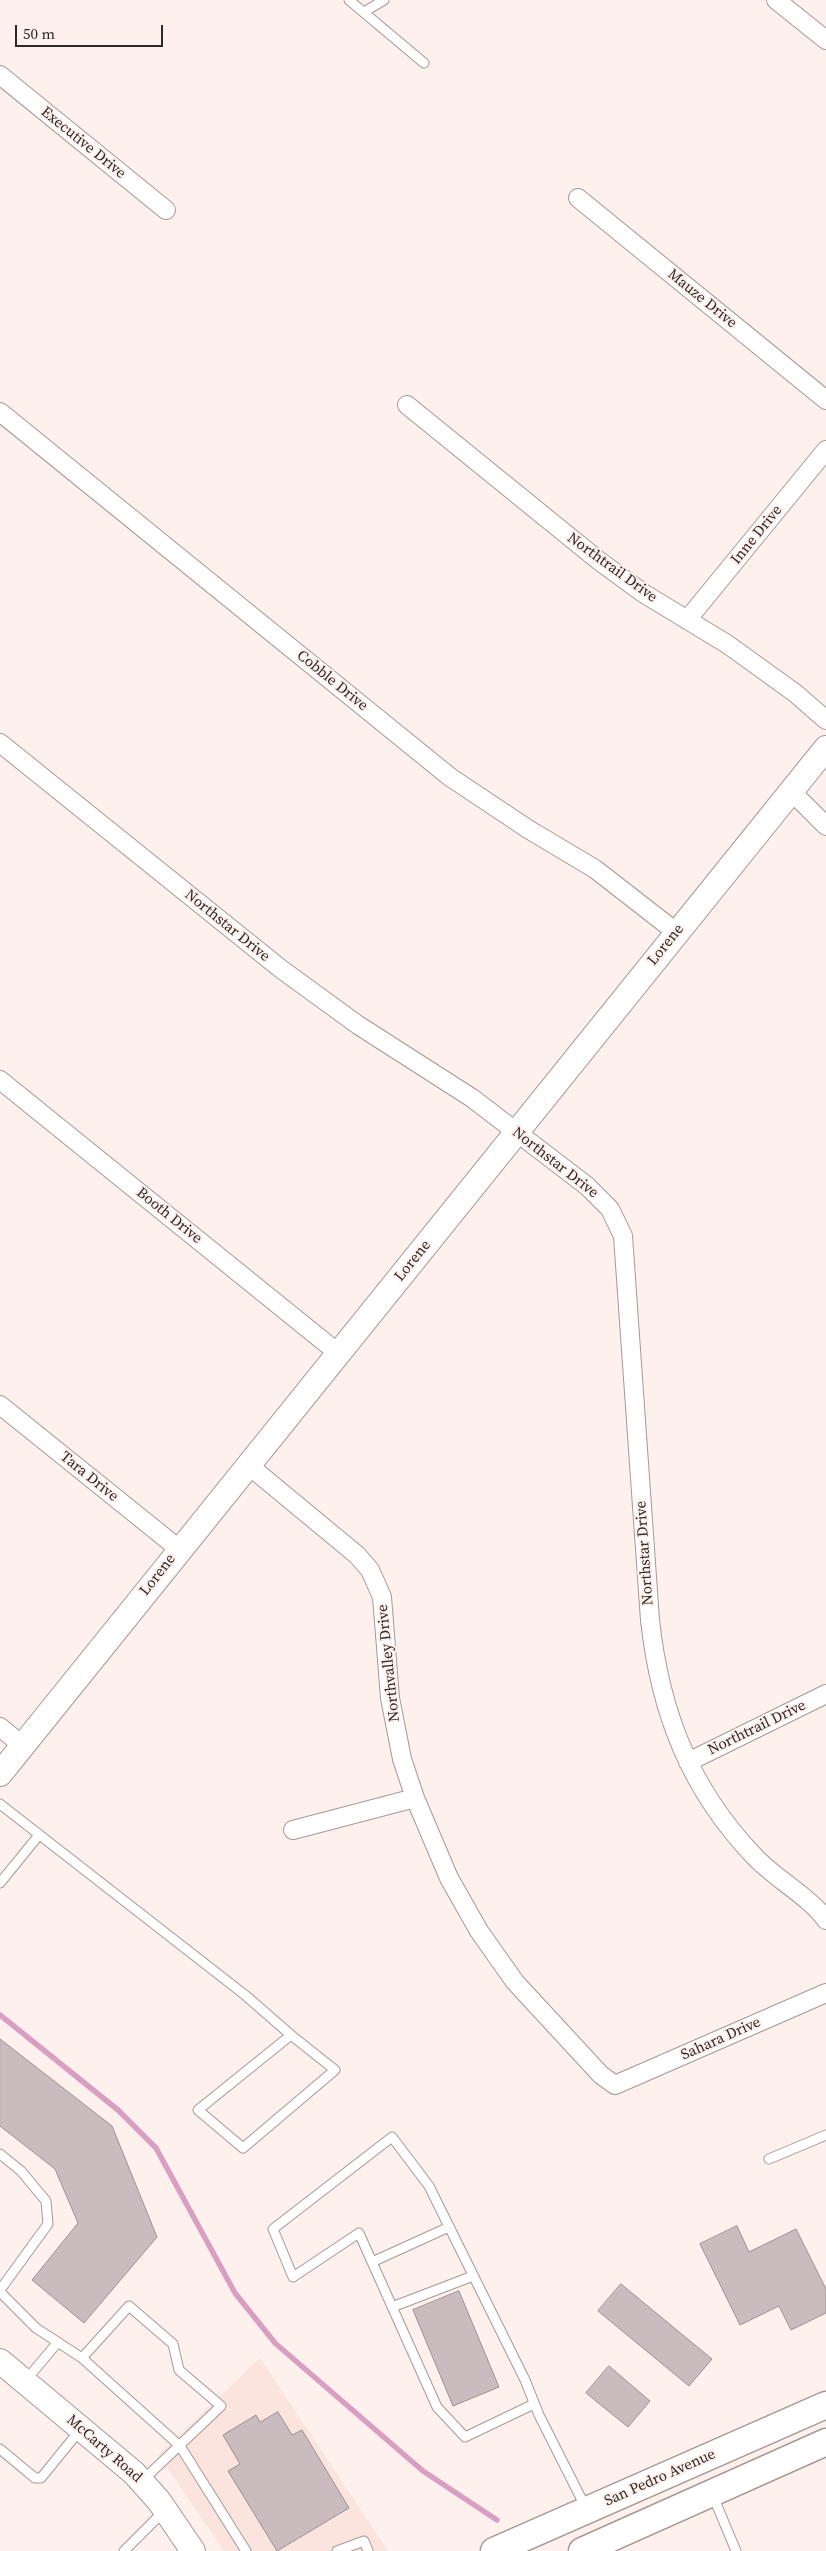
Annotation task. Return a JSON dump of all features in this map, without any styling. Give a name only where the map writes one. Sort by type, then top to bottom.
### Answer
[{"type":"main road","name":"San Pedro Avenue","points":[[494,2551],[826,2405]]},
{"type":"main road","points":[[582,2551],[826,2442]]},
{"type":"main road","points":[[699,2461],[712,2493]]},
{"type":"street","points":[[776,0],[826,40]]},
{"type":"street","name":"Executive Drive","points":[[0,75],[166,210]]},
{"type":"street","name":"Mauze Drive","points":[[578,198],[826,400]]},
{"type":"street","name":"Northtrail Drive","points":[[407,405],[598,560],[643,593],[727,644],[795,693],[826,720]]},
{"type":"street","name":"Cobble Drive","points":[[0,412],[450,777],[528,829],[595,869],[676,932]]},
{"type":"street","name":"Inne Drive","points":[[687,620],[826,450]]},
{"type":"street","name":"Northstar Drive","points":[[0,743],[281,969],[358,1025],[472,1098],[587,1186],[610,1209],[623,1236],[655,1665],[663,1695],[688,1762],[708,1800],[756,1858],[826,1920]]},
{"type":"street","name":"Lorene","points":[[0,1774],[247,1464],[826,748]]},
{"type":"street","points":[[791,791],[826,826]]},
{"type":"street","name":"Booth Drive","points":[[0,1080],[338,1353]]},
{"type":"street","name":"Tara Drive","points":[[0,1405],[179,1549]]},
{"type":"street","name":"Northvalley Drive","points":[[247,1464],[357,1555],[370,1570],[382,1597],[390,1698],[402,1759],[415,1798],[449,1878],[484,1938],[515,1982],[581,2056],[615,2085]]},
{"type":"street","name":"Northtrail Drive","points":[[688,1762],[826,1694]]},
{"type":"street","points":[[0,1727],[23,1746]]},
{"type":"street","points":[[293,1830],[415,1798]]},
{"type":"street","name":"Sahara Drive","points":[[615,2085],[826,1993]]},
{"type":"street","name":"McCarty Road","points":[[0,2361],[82,2428],[142,2481],[166,2509],[193,2551]]},
{"type":"lane","points":[[349,0],[424,63]]},
{"type":"lane","points":[[364,12],[384,0]]},
{"type":"lane","points":[[0,1804],[237,1989],[292,2034],[335,2070],[243,2148],[198,2110],[292,2034]]},
{"type":"lane","points":[[0,1883],[39,1836]]},
{"type":"lane","points":[[769,2159],[826,2135]]},
{"type":"lane","points":[[534,2404],[465,2437],[437,2407],[359,2233],[292,2276],[273,2228],[392,2137],[429,2186],[526,2380],[534,2404],[587,2510]]},
{"type":"lane","points":[[0,2154],[21,2171],[46,2201],[48,2224],[0,2291],[36,2328],[82,2358],[180,2446],[246,2551]]},
{"type":"lane","points":[[372,2262],[449,2227]]},
{"type":"lane","points":[[392,2307],[474,2276]]},
{"type":"lane","points":[[82,2358],[129,2306],[173,2344],[179,2370],[221,2406],[142,2481]]},
{"type":"lane","points":[[24,2382],[58,2342]]},
{"type":"lane","points":[[0,2449],[35,2478],[41,2478],[82,2428]]},
{"type":"lane","points":[[712,2493],[736,2551]]},
{"type":"lane","points":[[125,2551],[166,2509]]},
{"type":"lane","points":[[336,2551],[364,2541],[368,2551]]},
{"type":"shaded area","points":[[260,2358],[388,2551],[224,2551],[158,2455]]},
{"type":"building","points":[[0,2039],[112,2126],[157,2237],[84,2323],[32,2280],[78,2223],[55,2169],[0,2126]]},
{"type":"building","points":[[737,2226],[749,2252],[796,2229],[826,2289],[826,2313],[791,2330],[779,2306],[740,2325],[700,2244]]},
{"type":"building","points":[[621,2284],[712,2359],[689,2386],[598,2311]]},
{"type":"building","points":[[459,2291],[499,2387],[453,2406],[413,2310]]},
{"type":"building","points":[[609,2366],[650,2401],[628,2427],[586,2393]]},
{"type":"building","points":[[278,2412],[292,2435],[302,2430],[349,2508],[277,2551],[228,2471],[240,2464],[223,2435],[256,2415],[260,2422]]},
{"type":"waterway","points":[[0,2015],[118,2110],[156,2148],[235,2293],[275,2343],[423,2471],[497,2520]]}]
